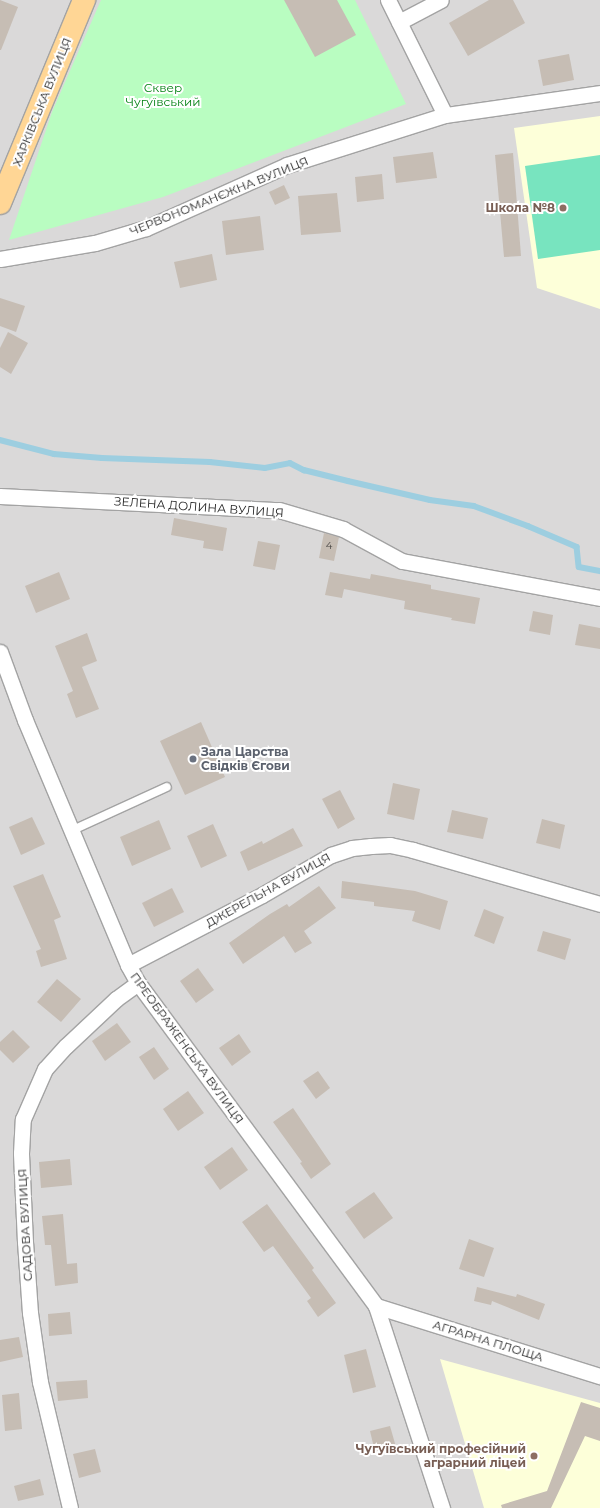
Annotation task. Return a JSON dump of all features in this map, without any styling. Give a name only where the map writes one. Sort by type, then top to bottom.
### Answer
[{"type":"main road","name":"ХАРКІВСЬКА ВУЛИЦЯ","points":[[0,203],[6,172],[84,0]]},
{"type":"street","points":[[388,0],[445,115]]},
{"type":"street","points":[[399,22],[441,0]]},
{"type":"street","name":"ЧЕРВОНОМАНЄЖНА ВУЛИЦЯ","points":[[0,259],[95,243],[146,228],[286,165],[445,115],[600,93]]},
{"type":"street","name":"ЗЕЛЕНА ДОЛИНА ВУЛИЦЯ","points":[[0,496],[279,510],[343,529],[402,561],[600,598]]},
{"type":"street","name":"ПРЕОБРАЖЕНСЬКА ВУЛИЦЯ","points":[[0,652],[25,720],[73,830],[128,965],[138,983],[376,1306],[442,1508]]},
{"type":"street","name":"ДЖЕРЕЛЬНА ВУЛИЦЯ","points":[[128,965],[262,895],[331,855],[365,846],[390,845],[413,850],[600,904]]},
{"type":"street","name":"САДОВА ВУЛИЦЯ","points":[[70,1508],[40,1382],[30,1313],[24,1228],[21,1153],[23,1120],[45,1069],[66,1046],[116,1000],[138,983]]},
{"type":"street","name":"АГРАРНА ПЛОЩА","points":[[376,1306],[600,1376]]},
{"type":"lane","points":[[73,830],[168,787]]},
{"type":"shaded area","points":[[0,0],[600,0],[600,1508],[0,1508]]},
{"type":"shaded area","name":"Школа №8","points":[[600,116],[600,309],[537,288],[514,128]]},
{"type":"shaded area","name":"Чугуївський професійний аграрний ліцей","points":[[440,1359],[600,1403],[600,1508],[484,1508]]},
{"type":"green space","name":"Сквер Чугуївський","points":[[101,0],[355,0],[406,104],[163,197],[9,240],[52,112]]},
{"type":"green space","points":[[600,155],[600,250],[538,259],[525,166]]},
{"type":"building","points":[[0,0],[18,7],[1,50],[0,50]]},
{"type":"building","points":[[284,0],[337,0],[356,35],[315,57]]},
{"type":"building","points":[[489,0],[513,0],[525,23],[468,56],[449,23]]},
{"type":"building","points":[[569,54],[574,80],[543,86],[538,60]]},
{"type":"building","points":[[433,152],[437,178],[396,183],[393,157]]},
{"type":"building","points":[[513,153],[521,256],[504,257],[495,155]]},
{"type":"building","points":[[382,174],[384,199],[357,202],[355,177]]},
{"type":"building","points":[[284,185],[290,198],[275,205],[269,192]]},
{"type":"building","points":[[337,193],[341,232],[301,235],[298,196]]},
{"type":"building","points":[[260,216],[264,250],[226,255],[222,221]]},
{"type":"building","points":[[212,254],[217,280],[180,288],[174,262]]},
{"type":"building","points":[[0,298],[25,306],[16,332],[0,326]]},
{"type":"building","points":[[8,332],[28,343],[11,374],[0,367],[0,348]]},
{"type":"building","points":[[174,518],[227,528],[223,551],[203,548],[204,541],[171,535]]},
{"type":"building","points":[[324,533],[339,537],[334,561],[319,558]]},
{"type":"building","points":[[258,541],[280,545],[275,570],[253,566]]},
{"type":"building","points":[[59,572],[70,599],[36,613],[25,586]]},
{"type":"building","points":[[330,572],[370,579],[371,574],[431,585],[431,589],[480,598],[475,624],[404,609],[405,601],[344,589],[342,598],[325,595]]},
{"type":"building","points":[[533,611],[553,615],[550,635],[529,631]]},
{"type":"building","points":[[579,624],[600,628],[600,649],[575,645]]},
{"type":"building","points":[[87,633],[97,661],[82,667],[99,709],[76,718],[67,694],[73,691],[55,646]]},
{"type":"building","name":"Зала Царства Свідків Єгови","points":[[201,722],[225,777],[185,795],[160,741]]},
{"type":"building","points":[[393,783],[420,789],[414,820],[387,814]]},
{"type":"building","points":[[340,790],[355,819],[338,829],[322,799]]},
{"type":"building","points":[[452,810],[488,818],[483,839],[447,832]]},
{"type":"building","points":[[32,817],[45,844],[21,855],[9,827]]},
{"type":"building","points":[[542,819],[565,825],[560,849],[536,843]]},
{"type":"building","points":[[159,820],[171,849],[132,866],[120,837]]},
{"type":"building","points":[[213,824],[227,856],[201,868],[187,836]]},
{"type":"building","points":[[293,828],[303,846],[248,871],[240,852],[262,841],[263,844]]},
{"type":"building","points":[[43,874],[61,917],[54,920],[67,959],[41,967],[36,951],[41,949],[13,886]]},
{"type":"building","points":[[342,881],[415,891],[448,901],[440,930],[412,921],[415,911],[374,906],[374,902],[341,898]]},
{"type":"building","points":[[319,886],[336,908],[304,931],[312,943],[295,953],[284,936],[243,964],[229,943],[270,914],[287,904],[289,907]]},
{"type":"building","points":[[172,888],[184,912],[154,927],[142,903]]},
{"type":"building","points":[[484,909],[504,917],[494,944],[474,936]]},
{"type":"building","points":[[543,931],[571,939],[565,960],[537,951]]},
{"type":"building","points":[[198,968],[214,990],[196,1003],[180,981]]},
{"type":"building","points":[[57,979],[81,999],[61,1022],[37,1002]]},
{"type":"building","points":[[117,1023],[131,1042],[105,1061],[92,1041]]},
{"type":"building","points":[[13,1030],[30,1047],[13,1063],[0,1050],[0,1042]]},
{"type":"building","points":[[239,1034],[251,1052],[232,1066],[219,1048]]},
{"type":"building","points":[[154,1047],[169,1069],[154,1080],[139,1057]]},
{"type":"building","points":[[318,1071],[330,1088],[316,1099],[303,1081]]},
{"type":"building","points":[[188,1091],[204,1113],[178,1131],[163,1109]]},
{"type":"building","points":[[293,1108],[331,1164],[311,1179],[300,1163],[302,1162],[273,1122]]},
{"type":"building","points":[[232,1147],[248,1170],[220,1190],[204,1167]]},
{"type":"building","points":[[70,1159],[72,1185],[41,1188],[39,1162]]},
{"type":"building","points":[[374,1192],[393,1218],[364,1239],[345,1212]]},
{"type":"building","points":[[267,1204],[314,1268],[312,1270],[336,1303],[318,1317],[307,1301],[311,1298],[273,1246],[264,1252],[242,1222]]},
{"type":"building","points":[[63,1214],[67,1264],[77,1263],[78,1283],[55,1286],[51,1245],[45,1245],[42,1216]]},
{"type":"building","points":[[469,1239],[494,1248],[484,1277],[459,1269]]},
{"type":"building","points":[[477,1287],[516,1297],[517,1294],[545,1304],[539,1320],[492,1301],[491,1305],[474,1301]]},
{"type":"building","points":[[70,1312],[72,1334],[49,1336],[48,1314]]},
{"type":"building","points":[[19,1337],[23,1357],[0,1362],[0,1340]]},
{"type":"building","points":[[366,1349],[376,1387],[353,1393],[344,1355]]},
{"type":"building","points":[[87,1380],[88,1398],[58,1401],[56,1382]]},
{"type":"building","points":[[19,1393],[22,1429],[5,1431],[2,1395]]},
{"type":"building","points":[[581,1402],[600,1408],[600,1441],[585,1436],[551,1508],[502,1508],[501,1505],[547,1491]]},
{"type":"building","points":[[390,1426],[396,1447],[375,1452],[370,1431]]},
{"type":"building","points":[[95,1449],[101,1472],[79,1478],[73,1454]]},
{"type":"building","points":[[40,1479],[44,1495],[18,1501],[14,1486]]},
{"type":"waterway","points":[[0,440],[54,454],[102,458],[210,462],[265,468],[290,463],[304,470],[348,481],[430,500],[474,506],[528,526],[577,547],[579,567],[600,571]]},
{"type":"place","name":"Школа №8","points":[[563,208]]},
{"type":"place","name":"Зала Царства Свідків Єгови","points":[[193,759]]},
{"type":"place","name":"Чугуївський професійний аграрний ліцей","points":[[534,1456]]}]
